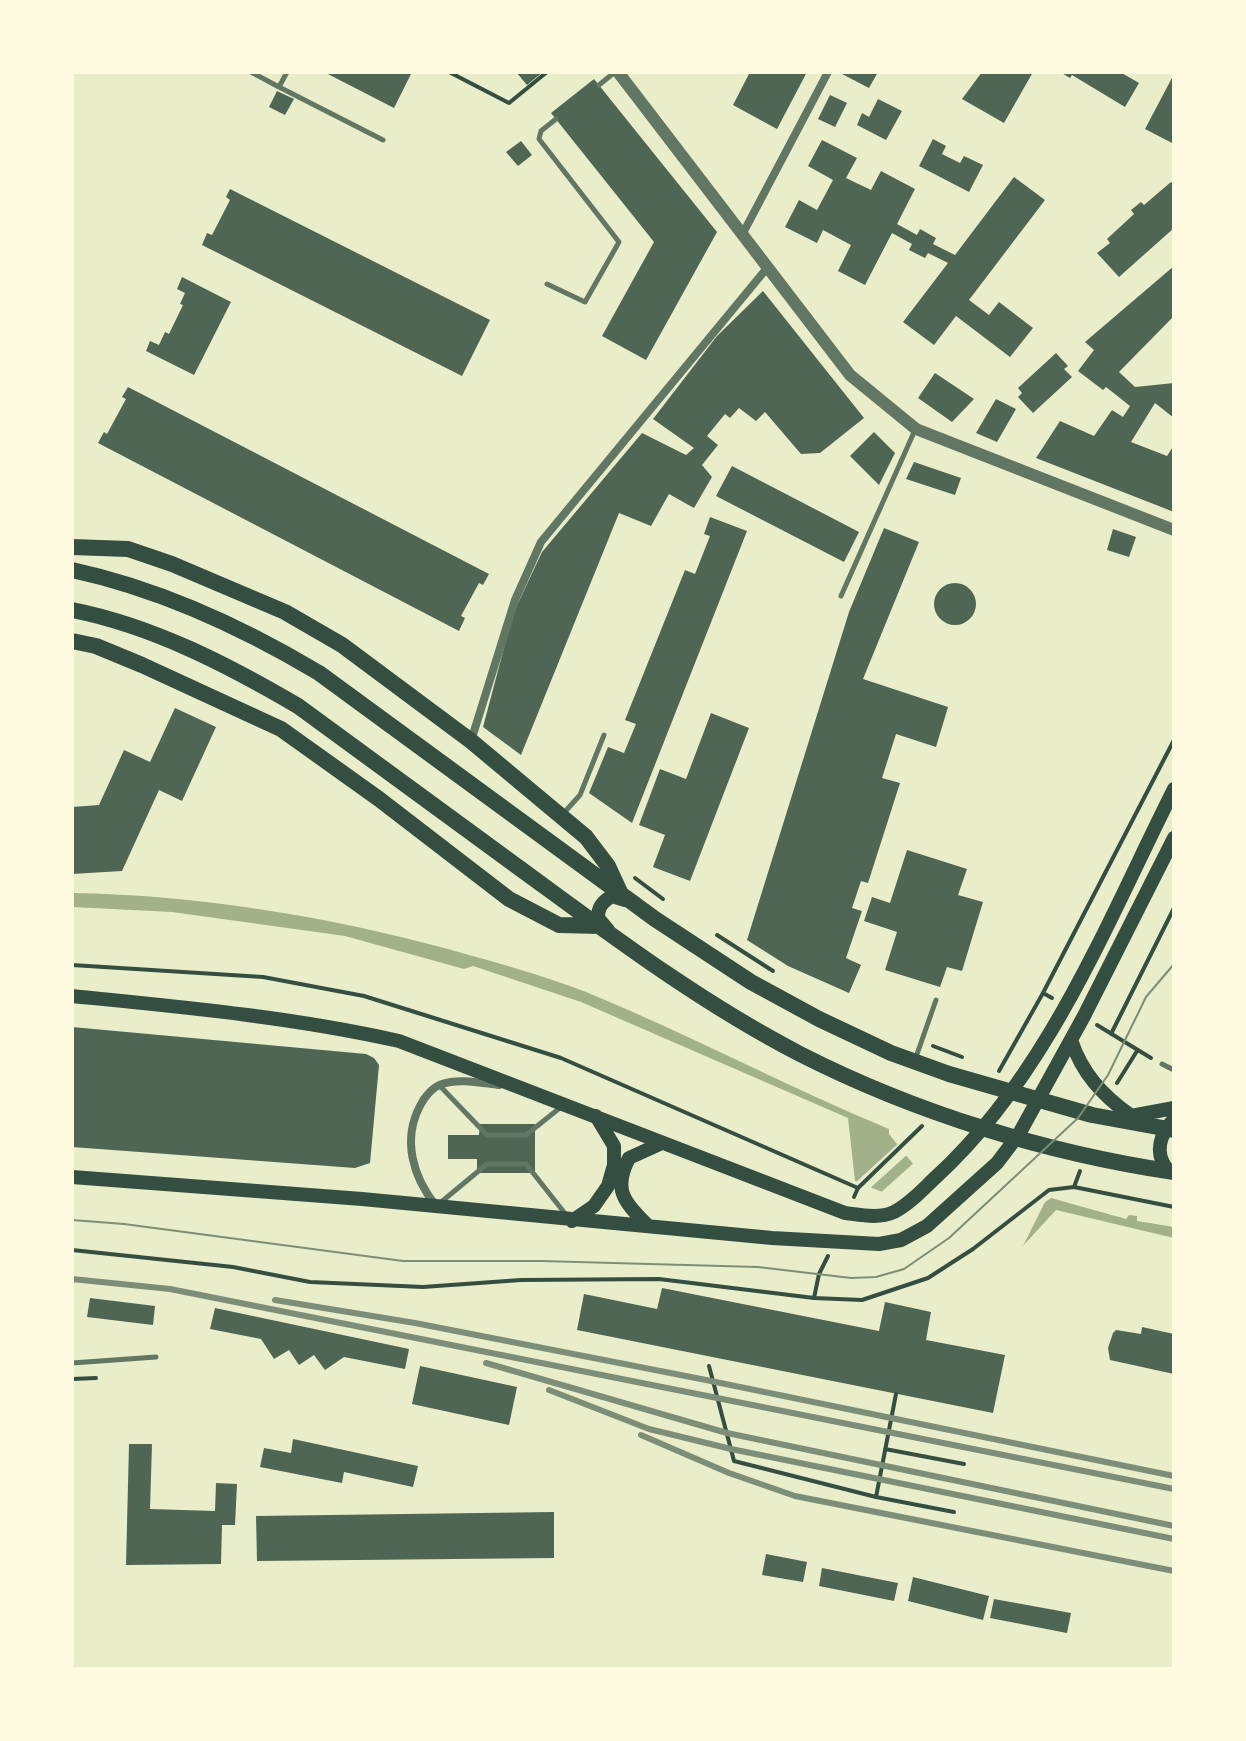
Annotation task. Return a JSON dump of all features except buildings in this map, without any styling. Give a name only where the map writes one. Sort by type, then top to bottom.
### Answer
[{"type":"main road","points":[[72,547],[128,549],[217,582],[285,612],[342,645],[471,741],[561,816],[599,852],[622,897],[653,923],[749,985],[817,1023],[913,1066],[1092,1122],[1174,1108]]},
{"type":"main road","points":[[72,570],[116,579],[217,619],[267,642],[319,673],[655,919],[751,982],[819,1019],[891,1053],[949,1074],[1092,1115],[1174,1130]]},
{"type":"main road","points":[[72,610],[106,617],[201,654],[298,706],[630,950],[730,1015],[801,1054],[878,1090],[982,1127],[1084,1156],[1171,1170]]},
{"type":"main road","points":[[72,641],[96,646],[142,665],[281,729],[379,799],[499,892],[538,916],[559,925],[602,926]]},
{"type":"main road","points":[[72,996],[207,1009],[345,1029],[399,1041],[845,1213],[891,1214],[963,1152],[1008,1098],[1066,1005],[1174,789]]},
{"type":"main road","points":[[72,1177],[835,1242],[901,1240],[927,1226],[997,1163],[1019,1134],[1071,1040],[1174,838]]},
{"type":"main road","points":[[622,897],[612,896],[603,902],[598,910],[602,926],[733,1011],[803,1049],[882,1086],[1019,1134],[1085,1153],[1171,1170]]},
{"type":"main road","points":[[1071,1040],[1077,1057],[1093,1083],[1107,1099],[1130,1115]]},
{"type":"main road","points":[[572,1221],[594,1206],[608,1186],[614,1165],[614,1146],[596,1115]]},
{"type":"main road","points":[[1171,1170],[1160,1159],[1162,1135],[1174,1119]]},
{"type":"main road","points":[[648,1226],[628,1205],[621,1192],[622,1171],[629,1158],[662,1143]]},
{"type":"street","points":[[617,72],[850,375],[916,429],[1174,530]]},
{"type":"street","points":[[742,235],[828,72]]},
{"type":"street","points":[[471,741],[515,600],[541,542],[767,268]]},
{"type":"street","points":[[436,1206],[415,1172],[410,1148],[413,1119],[424,1099],[439,1085],[453,1082],[519,1087]]},
{"type":"lane","points":[[251,72],[383,140]]},
{"type":"lane","points":[[279,87],[287,72]]},
{"type":"lane","points":[[599,85],[617,72]]},
{"type":"lane","points":[[547,284],[585,302],[619,242],[539,139],[541,131],[556,119]]},
{"type":"lane","points":[[841,596],[916,429]]},
{"type":"lane","points":[[561,816],[580,795],[604,735]]},
{"type":"lane","points":[[913,1066],[936,1000]]},
{"type":"lane","points":[[1162,1064],[1174,1070]]},
{"type":"lane","points":[[439,1085],[487,1135],[526,1135],[565,1104]]},
{"type":"lane","points":[[436,1206],[487,1164],[526,1164],[572,1221]]},
{"type":"lane","points":[[72,1363],[156,1357]]},
{"type":"path","points":[[449,72],[509,103],[547,72]]},
{"type":"path","points":[[1043,993],[1174,740]]},
{"type":"path","points":[[631,875],[667,902]]},
{"type":"path","points":[[1111,1034],[1174,908]]},
{"type":"path","points":[[714,933],[775,972]]},
{"type":"path","points":[[72,965],[263,977],[364,996],[561,1058],[858,1188],[918,1131]]},
{"type":"path","points":[[929,1045],[972,1060]]},
{"type":"path","points":[[987,1065],[1001,1071]]},
{"type":"path","points":[[1074,1187],[1085,1153]]},
{"type":"path","points":[[72,1250],[233,1267],[310,1282],[423,1287],[521,1280],[659,1279],[814,1298],[862,1300],[928,1278],[973,1249],[1049,1190],[1074,1187],[1174,1207]]},
{"type":"path","points":[[814,1298],[819,1274],[835,1242]]},
{"type":"path","points":[[709,1366],[734,1461],[876,1497],[954,1512]]},
{"type":"path","points":[[72,1379],[96,1378]]},
{"type":"path","points":[[876,1497],[896,1394]]},
{"type":"path","points":[[885,1449],[964,1464]]},
{"type":"shaded area","points":[[72,893],[167,898],[308,917],[402,937],[535,974],[624,1008],[889,1129],[889,1134],[914,1165],[1034,1210],[1051,1198],[1126,1219],[1129,1215],[1137,1216],[1137,1221],[1174,1227],[1174,1238],[1056,1210],[1021,1248],[855,1181],[848,1118],[581,1002],[473,966],[464,969],[345,936],[172,912],[72,907]]},
{"type":"pier","points":[[900,1142],[909,1153],[867,1191],[854,1184]]},
{"type":"pier","points":[[916,1161],[1034,1205],[1049,1194],[1020,1252],[878,1195]]},
{"type":"tram line","points":[[72,1220],[124,1224],[403,1261],[758,1267],[851,1278],[876,1277],[904,1269],[949,1238],[1078,1118],[1108,1075],[1146,997],[1174,964]]},
{"type":"railway","points":[[72,1279],[170,1289],[1174,1489]]},
{"type":"railway","points":[[275,1300],[415,1323],[1174,1476]]},
{"type":"railway","points":[[486,1363],[727,1433],[1174,1526]]},
{"type":"railway","points":[[549,1390],[649,1429],[731,1449],[1174,1539]]},
{"type":"railway","points":[[641,1435],[729,1473],[795,1496],[1174,1571]]}]
